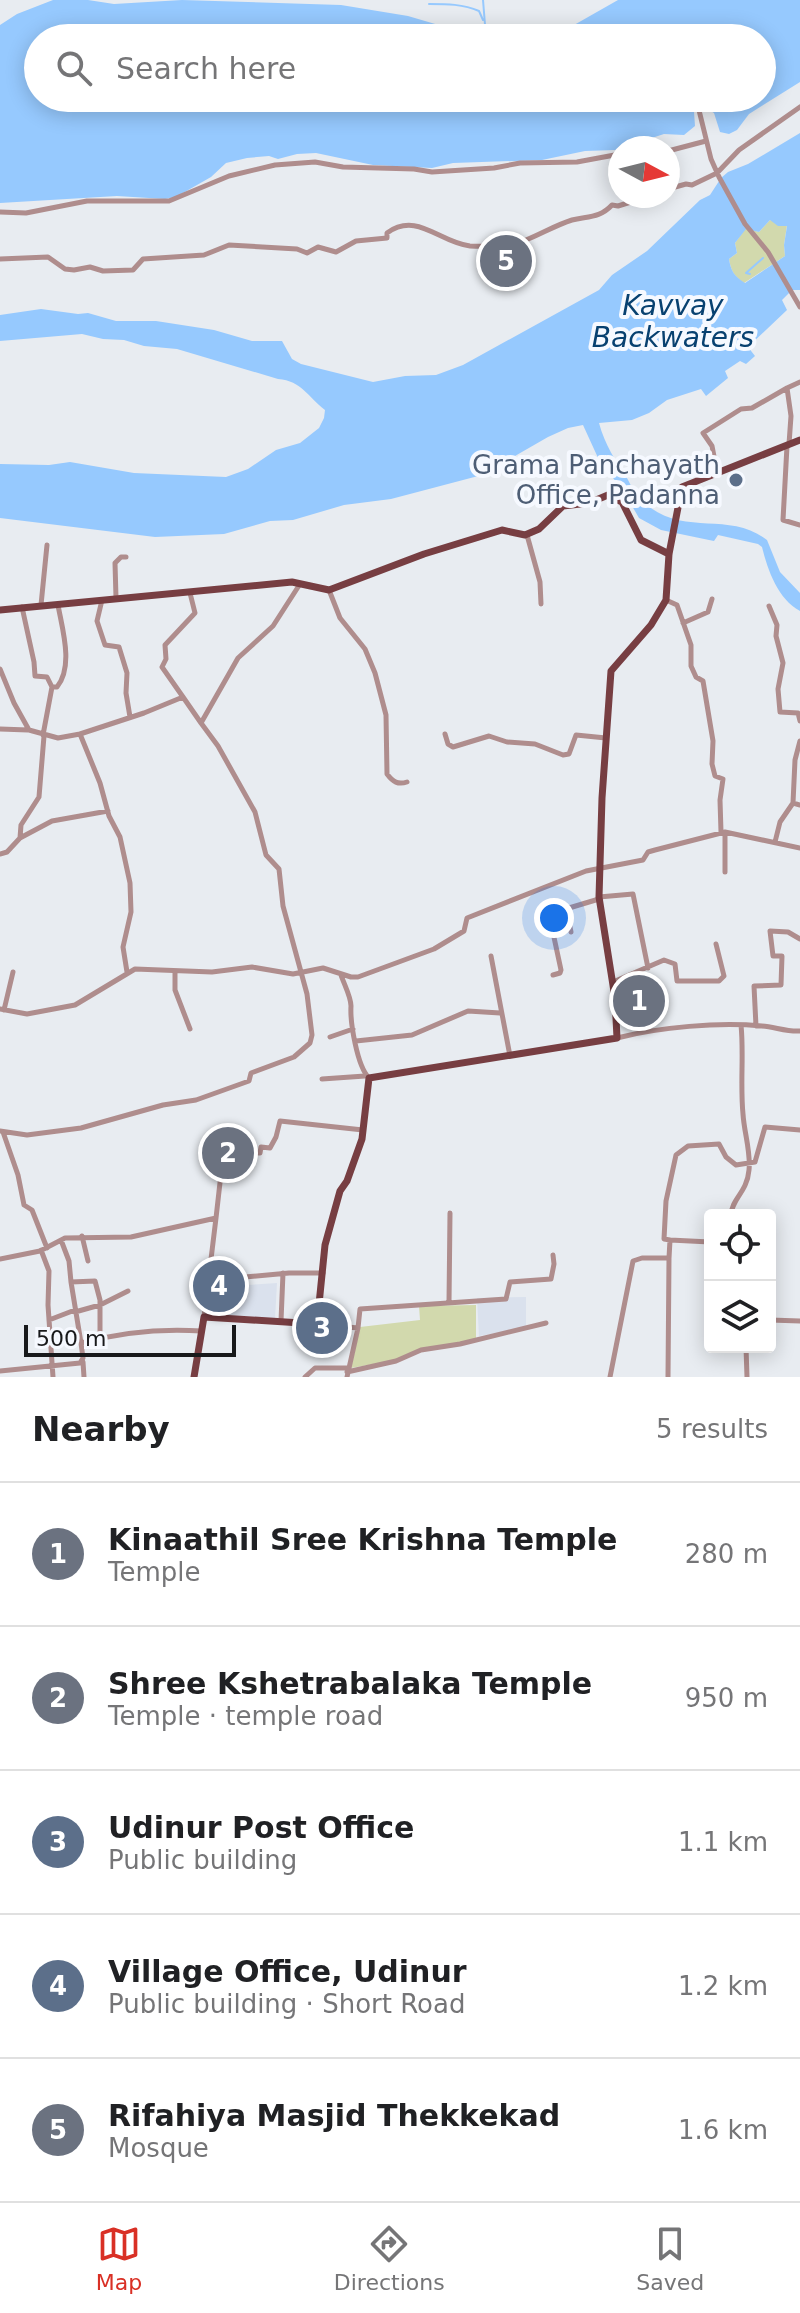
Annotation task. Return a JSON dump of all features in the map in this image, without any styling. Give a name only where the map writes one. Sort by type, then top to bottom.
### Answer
[{"type":"main road","points":[[194,1377],[204,1317],[317,1324],[325,1245],[340,1191],[347,1181],[363,1130],[368,1077],[617,1038],[613,982],[599,898],[611,671],[651,625],[666,600],[677,503],[685,484],[800,440]]},
{"type":"main road","points":[[0,610],[300,583],[329,590],[424,554],[502,530],[527,535],[539,529],[563,506],[589,503],[611,495],[622,502],[641,540],[669,554]]},
{"type":"street","points":[[680,186],[692,185],[718,175],[739,150],[800,107]]},
{"type":"street","points":[[699,112],[718,175],[745,224],[768,252],[799,304]]},
{"type":"street","points":[[680,148],[706,141]]},
{"type":"street","points":[[0,212],[26,213],[87,201],[169,201],[229,176],[275,165],[315,162],[348,168],[432,172],[520,163],[577,162],[608,156]]},
{"type":"street","points":[[0,259],[48,257],[65,269],[133,270],[143,259],[204,255],[229,245],[297,249],[307,253],[318,247],[336,252],[356,241],[387,238],[387,233],[395,227],[408,224],[467,246],[505,244],[522,242],[571,220],[599,216],[608,208]]},
{"type":"street","points":[[717,472],[712,446],[703,433],[741,409],[752,408],[800,382]]},
{"type":"street","points":[[787,388],[791,416],[783,520],[800,525]]},
{"type":"street","points":[[527,535],[539,574],[541,604]]},
{"type":"street","points":[[41,605],[47,545]]},
{"type":"street","points":[[116,598],[115,563],[126,557]]},
{"type":"street","points":[[201,723],[238,658],[273,626],[300,583]]},
{"type":"street","points":[[329,590],[340,618],[365,649],[375,673],[386,715],[387,774],[395,782],[407,782]]},
{"type":"street","points":[[53,1377],[49,1271],[32,1210],[24,1205],[18,1175],[1,1132],[27,1135],[81,1128],[163,1105],[196,1100],[249,1081],[250,1074],[294,1057],[310,1043],[312,1035],[302,973],[283,906],[279,869],[266,855],[255,812],[218,746],[162,667],[166,659],[165,645],[195,613],[190,593]]},
{"type":"street","points":[[102,599],[97,624],[105,645],[119,647],[127,673],[130,717]]},
{"type":"street","points":[[683,623],[708,612],[712,599]]},
{"type":"street","points":[[666,600],[677,605],[693,655],[691,666],[696,677],[703,681],[713,741],[712,764],[715,776],[723,779],[720,794],[725,872]]},
{"type":"street","points":[[52,687],[61,683],[65,658],[58,604]]},
{"type":"street","points":[[769,606],[777,625],[776,636],[783,663],[778,689],[780,712],[798,713],[800,721]]},
{"type":"street","points":[[20,838],[21,825],[39,797],[43,736],[52,687],[47,677],[35,676],[22,607]]},
{"type":"street","points":[[0,669],[29,730]]},
{"type":"street","points":[[0,729],[29,730],[43,736],[66,738],[183,697]]},
{"type":"street","points":[[80,734],[120,837],[130,883],[131,912],[123,947],[127,972]]},
{"type":"street","points":[[445,734],[448,744],[453,747],[489,736],[507,742],[535,744],[563,755],[569,754],[576,735],[606,738]]},
{"type":"street","points":[[775,842],[780,822],[797,804],[795,760],[800,741]]},
{"type":"street","points":[[0,854],[7,852],[20,838],[52,821],[108,811]]},
{"type":"street","points":[[13,972],[2,1010],[27,1014],[75,1005],[135,969],[175,972],[252,967],[281,973],[302,973],[323,968],[358,977],[434,949],[460,935],[466,927],[467,918],[600,866],[643,860],[648,852],[723,832],[800,848]]},
{"type":"street","points":[[553,975],[561,970],[549,914],[599,898],[633,894],[648,968]]},
{"type":"street","points":[[566,907],[571,932]]},
{"type":"street","points":[[756,1026],[754,986],[781,985],[782,956],[773,956],[770,931],[788,932],[800,939]]},
{"type":"street","points":[[613,982],[664,960],[675,964],[677,981],[719,981],[724,976],[716,944]]},
{"type":"street","points":[[491,956],[510,1057]]},
{"type":"street","points":[[175,972],[175,990],[190,1029]]},
{"type":"street","points":[[322,1079],[368,1077],[349,1016],[351,1004],[340,974]]},
{"type":"street","points":[[356,1041],[412,1035],[468,1011],[500,1013]]},
{"type":"street","points":[[731,1209],[745,1191],[749,1163],[741,1081],[741,1025]]},
{"type":"street","points":[[617,1038],[644,1031],[702,1026],[741,1025],[800,1031]]},
{"type":"street","points":[[330,1037],[353,1029]]},
{"type":"street","points":[[241,1152],[260,1153],[261,1147],[270,1148],[280,1121],[363,1130]]},
{"type":"street","points":[[704,1242],[664,1239],[666,1201],[676,1155],[688,1146],[719,1144],[726,1157],[736,1165],[755,1162],[765,1127],[800,1130]]},
{"type":"street","points":[[204,1317],[222,1165]]},
{"type":"street","points":[[449,1303],[450,1213]]},
{"type":"street","points":[[0,1259],[82,1236],[131,1237],[216,1218]]},
{"type":"street","points":[[82,1236],[88,1261]]},
{"type":"street","points":[[61,1240],[69,1261],[84,1377]]},
{"type":"street","points":[[668,1377],[670,1240]]},
{"type":"street","points":[[347,1372],[360,1309],[506,1299],[511,1281],[551,1279],[553,1255]]},
{"type":"street","points":[[610,1377],[633,1261],[669,1258]]},
{"type":"street","points":[[212,1263],[232,1267],[245,1277],[323,1273]]},
{"type":"street","points":[[281,1322],[283,1273]]},
{"type":"street","points":[[71,1282],[95,1281],[100,1305],[100,1338]]},
{"type":"street","points":[[49,1320],[100,1305],[128,1291]]},
{"type":"street","points":[[776,1320],[800,1321]]},
{"type":"street","points":[[305,1377],[315,1368],[347,1372],[396,1361],[421,1350],[546,1323]]},
{"type":"street","points":[[317,1324],[358,1328]]},
{"type":"street","points":[[81,1343],[117,1333],[166,1329],[202,1331]]},
{"type":"street","points":[[746,1353],[747,1377]]},
{"type":"street","points":[[0,1371],[53,1367],[82,1361]]},
{"type":"shaded area","points":[[277,1283],[275,1319],[214,1314],[217,1294],[247,1285]]},
{"type":"shaded area","points":[[526,1297],[526,1328],[479,1336],[477,1298]]},
{"type":"green space","points":[[770,220],[787,225],[785,256],[744,283],[734,273],[729,259],[737,253],[735,243],[746,228],[759,232]]},
{"type":"green space","points":[[476,1305],[476,1340],[423,1349],[397,1360],[351,1368],[360,1327],[420,1320],[419,1306]]},
{"type":"water","points":[[53,0],[114,4],[182,0],[341,5],[408,16],[435,24],[24,24],[24,112],[694,112],[695,126],[684,135],[608,136],[608,150],[585,151],[542,160],[453,163],[432,168],[373,165],[316,153],[278,159],[269,156],[247,158],[226,163],[211,177],[176,197],[117,196],[0,203],[0,25],[17,14]]},
{"type":"water","points":[[618,0],[800,0],[800,82],[776,97],[776,24],[576,24]]},
{"type":"water","points":[[752,112],[737,130],[729,134],[720,132],[714,113]]},
{"type":"water","name":"Kavvay Backwaters","points":[[800,133],[800,290],[792,290],[782,300],[787,310],[748,347],[755,356],[746,364],[740,361],[725,371],[728,378],[706,396],[701,389],[667,400],[632,420],[599,423],[607,445],[633,490],[651,508],[684,521],[735,526],[767,540],[780,572],[800,593],[800,611],[780,592],[758,544],[718,535],[714,541],[661,530],[639,518],[624,492],[599,460],[583,425],[548,437],[482,475],[391,499],[344,505],[293,520],[270,521],[224,534],[155,537],[0,518],[0,464],[70,462],[134,473],[226,477],[248,469],[276,450],[300,443],[319,428],[325,410],[293,383],[177,349],[82,334],[0,341],[0,315],[41,309],[88,313],[116,321],[156,321],[214,330],[252,341],[282,341],[292,359],[301,364],[373,382],[405,376],[436,375],[463,365],[599,290],[612,275],[647,251],[700,200],[710,195],[728,172],[748,164]],"holes":[[[770,220],[778,226],[787,226],[785,256],[745,283],[732,270],[730,263],[729,259],[737,253],[735,243],[746,229],[759,232]]]},
{"type":"waterway","points":[[483,0],[485,24]]},
{"type":"waterway","points":[[429,4],[473,9],[479,11],[483,20]]},
{"type":"waterway","points":[[750,274],[746,273],[763,258]]},
{"type":"place","name":"Rifahiya Masjid Thekkekad","points":[[506,261]]},
{"type":"place","name":"Grama Panchayath Office, Padanna","points":[[736,480]]},
{"type":"place","name":"Kinaathil Sree Krishna Temple","points":[[639,1001]]},
{"type":"place","name":"Shree Kshetrabalaka Temple","points":[[228,1153]]},
{"type":"place","name":"Village Office, Udinur","points":[[219,1286]]},
{"type":"place","name":"Udinur Post Office","points":[[322,1328]]}]
